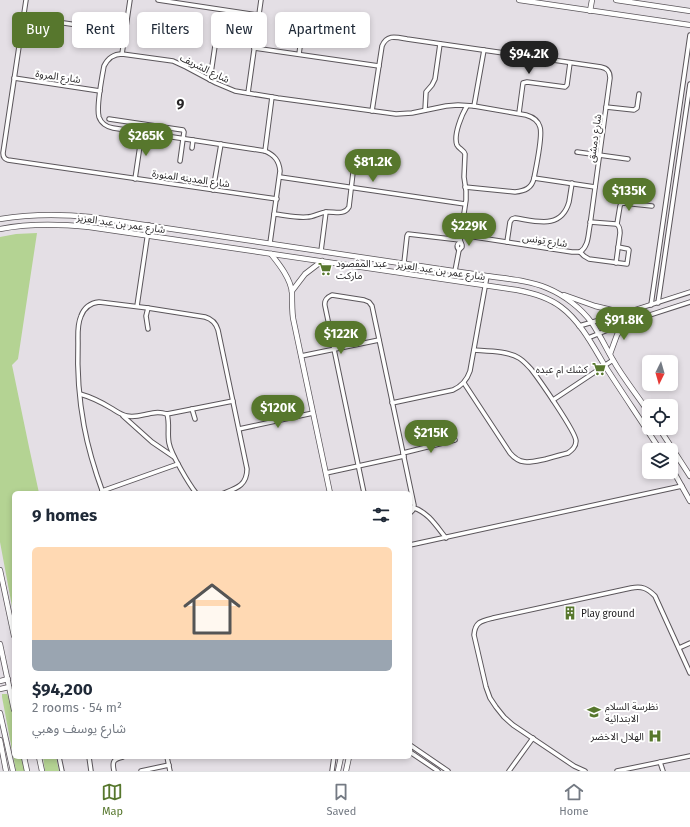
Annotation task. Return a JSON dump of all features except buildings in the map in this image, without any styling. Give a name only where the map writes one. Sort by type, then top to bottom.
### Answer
[{"type":"street","points":[[24,12],[26,0]]},
{"type":"street","points":[[128,12],[130,0]]},
{"type":"street","points":[[158,0],[238,12]]},
{"type":"street","points":[[258,12],[260,0]]},
{"type":"street","points":[[519,0],[690,25]]},
{"type":"street","points":[[590,10],[592,0]]},
{"type":"street","points":[[616,0],[690,11]]},
{"type":"street","points":[[651,305],[690,35]]},
{"type":"street","points":[[372,111],[382,46],[390,37],[396,37],[570,63],[567,84],[565,87],[527,82],[523,83],[519,113]]},
{"type":"street","points":[[425,110],[426,92],[435,79],[440,44]]},
{"type":"street","points":[[14,78],[18,48]]},
{"type":"street","points":[[123,48],[122,54],[113,56],[106,63],[100,91],[98,112],[102,123],[110,127],[265,151],[272,154],[278,160],[280,177],[270,243]]},
{"type":"street","points":[[210,80],[215,48]]},
{"type":"street","points":[[248,93],[254,48],[379,66]]},
{"type":"street","points":[[299,54],[300,48]]},
{"type":"street","points":[[474,106],[484,50]]},
{"type":"street","name":"شارع الشريف","points":[[122,54],[173,61],[228,89],[272,97],[396,114],[412,113],[449,105],[474,106],[526,115],[534,118],[538,122],[540,128],[541,136],[534,178]]},
{"type":"street","name":"شارع دمشق","points":[[570,63],[604,68],[609,71],[610,78],[590,222],[586,245],[580,252]]},
{"type":"street","points":[[684,76],[690,76]]},
{"type":"street","name":"شارع المروة","points":[[14,78],[100,91]]},
{"type":"street","name":"شارع المدينه المنورة","points":[[14,78],[3,153],[4,157],[8,160],[276,199]]},
{"type":"street","points":[[658,303],[690,84]]},
{"type":"street","points":[[682,92],[689,93]]},
{"type":"street","points":[[606,107],[634,110],[637,108],[639,94]]},
{"type":"street","points":[[265,151],[272,97]]},
{"type":"street","points":[[454,271],[459,250],[457,245],[460,241],[465,204],[464,177],[466,154],[458,147],[457,138],[458,126],[467,106]]},
{"type":"street","points":[[109,119],[184,131],[180,161]]},
{"type":"street","points":[[135,179],[142,132]]},
{"type":"street","points":[[192,148],[193,140]]},
{"type":"street","points":[[213,190],[221,144]]},
{"type":"street","points":[[577,152],[628,159]]},
{"type":"street","points":[[274,214],[305,217],[326,212],[341,213],[346,211],[349,207],[354,164]]},
{"type":"street","points":[[280,177],[465,204]]},
{"type":"street","points":[[465,187],[519,192],[529,188],[532,185],[534,178],[595,187]]},
{"type":"street","points":[[507,242],[510,222],[512,219],[515,218],[549,222],[559,217],[564,212],[568,203],[572,183]]},
{"type":"street","points":[[616,263],[620,231],[617,224],[621,204],[652,206]]},
{"type":"street","points":[[321,251],[326,212]]},
{"type":"street","name":"شارع عمر بن عبد العزيز","points":[[0,219],[42,215],[74,215],[404,263],[536,284],[557,293],[580,309],[599,334],[613,360],[642,403]]},
{"type":"street","points":[[590,222],[617,224]]},
{"type":"street","name":"شارع عمر بن عبد العزيز","points":[[0,229],[14,226],[36,225],[89,227],[530,292],[545,297],[562,307],[579,326],[655,443]]},
{"type":"street","points":[[137,306],[149,225]]},
{"type":"street","points":[[662,230],[668,230]]},
{"type":"street","points":[[404,263],[408,234],[460,241]]},
{"type":"street","name":"شارع تونس","points":[[461,235],[580,252]]},
{"type":"street","points":[[660,245],[666,246]]},
{"type":"street","points":[[580,252],[589,259],[627,264],[628,249],[618,247]]},
{"type":"street","points":[[271,254],[283,271],[292,291],[292,312],[330,491]]},
{"type":"street","points":[[292,291],[305,274],[322,261]]},
{"type":"street","points":[[392,403],[453,390],[464,383],[468,378],[487,276]]},
{"type":"street","points":[[579,326],[690,292]]},
{"type":"street","points":[[557,293],[588,304],[624,313]]},
{"type":"street","points":[[364,491],[325,304],[328,297],[332,295],[364,300],[369,302],[372,306],[411,491]]},
{"type":"street","points":[[103,491],[87,440],[83,419],[77,364],[78,330],[80,318],[91,304],[99,302],[137,306],[205,317],[214,322],[218,330],[247,469],[245,481],[239,486],[228,491]]},
{"type":"street","points":[[588,338],[690,302]]},
{"type":"street","points":[[148,308],[146,316],[148,329]]},
{"type":"street","points":[[610,354],[614,342],[621,329],[626,324]]},
{"type":"street","points":[[301,356],[379,340]]},
{"type":"street","points":[[464,383],[516,459],[524,462],[533,462],[568,453],[575,446],[575,437],[553,400],[526,363],[517,357],[506,353],[474,350]]},
{"type":"street","points":[[553,400],[613,360]]},
{"type":"street","points":[[80,394],[101,402],[121,414],[133,417],[156,412],[167,414],[233,401]]},
{"type":"street","points":[[192,409],[194,419]]},
{"type":"street","points":[[121,414],[141,433],[175,458]]},
{"type":"street","points":[[167,414],[169,423],[168,437],[170,449],[194,491]]},
{"type":"street","points":[[239,429],[313,414]]},
{"type":"street","points":[[664,435],[690,476]]},
{"type":"street","points":[[326,473],[403,455],[455,440]]},
{"type":"street","points":[[106,491],[178,464]]},
{"type":"street","points":[[678,479],[690,501]]},
{"type":"street","points":[[412,545],[682,486]]},
{"type":"street","points":[[412,495],[414,504],[412,511]]},
{"type":"street","points":[[414,508],[427,515],[446,538]]},
{"type":"street","points":[[0,570],[12,627]]},
{"type":"street","points":[[585,771],[574,766],[513,724],[504,717],[496,707],[490,698],[486,687],[474,635],[476,625],[480,622],[493,618],[638,587],[644,588],[655,596],[690,673]]},
{"type":"street","points":[[679,648],[690,643]]},
{"type":"street","points":[[0,644],[12,701]]},
{"type":"street","points":[[0,681],[8,679]]},
{"type":"street","points":[[0,689],[9,687]]},
{"type":"street","points":[[0,713],[13,771]]},
{"type":"street","points":[[509,771],[533,738]]},
{"type":"street","points":[[0,740],[6,771]]},
{"type":"street","points":[[412,746],[448,771]]},
{"type":"street","points":[[412,753],[438,771]]},
{"type":"street","points":[[617,771],[690,756]]},
{"type":"street","points":[[24,759],[27,771]]},
{"type":"street","points":[[39,759],[42,771]]},
{"type":"street","points":[[59,759],[62,771]]},
{"type":"street","points":[[89,759],[91,771]]},
{"type":"street","points":[[114,771],[113,765],[115,759]]},
{"type":"street","points":[[168,759],[170,771]]},
{"type":"street","points":[[332,771],[334,759]]},
{"type":"street","points":[[338,771],[341,759]]},
{"type":"street","points":[[346,771],[349,759]]},
{"type":"street","points":[[660,762],[663,771]]},
{"type":"street","points":[[141,771],[169,765]]},
{"type":"green space","points":[[37,233],[18,359],[12,365],[39,491],[12,491],[12,606],[0,542],[0,237],[16,234]]},
{"type":"green space","points":[[2,694],[7,694],[12,708],[12,750]]},
{"type":"green space","points":[[14,759],[22,759],[25,771],[16,771]]},
{"type":"green space","points":[[43,759],[56,759],[59,771],[45,771]]},
{"type":"place","name":"عبد المقصود ماركت","points":[[325,269]]},
{"type":"place","name":"كشك ام عبده","points":[[599,369]]},
{"type":"place","name":"Play ground","points":[[570,613]]},
{"type":"place","name":"نظرسة السلام الابتدائية","points":[[594,712]]},
{"type":"place","name":"الهلال الاخضر","points":[[655,736]]},
{"type":"district","name":"9","points":[[181,104]]}]
